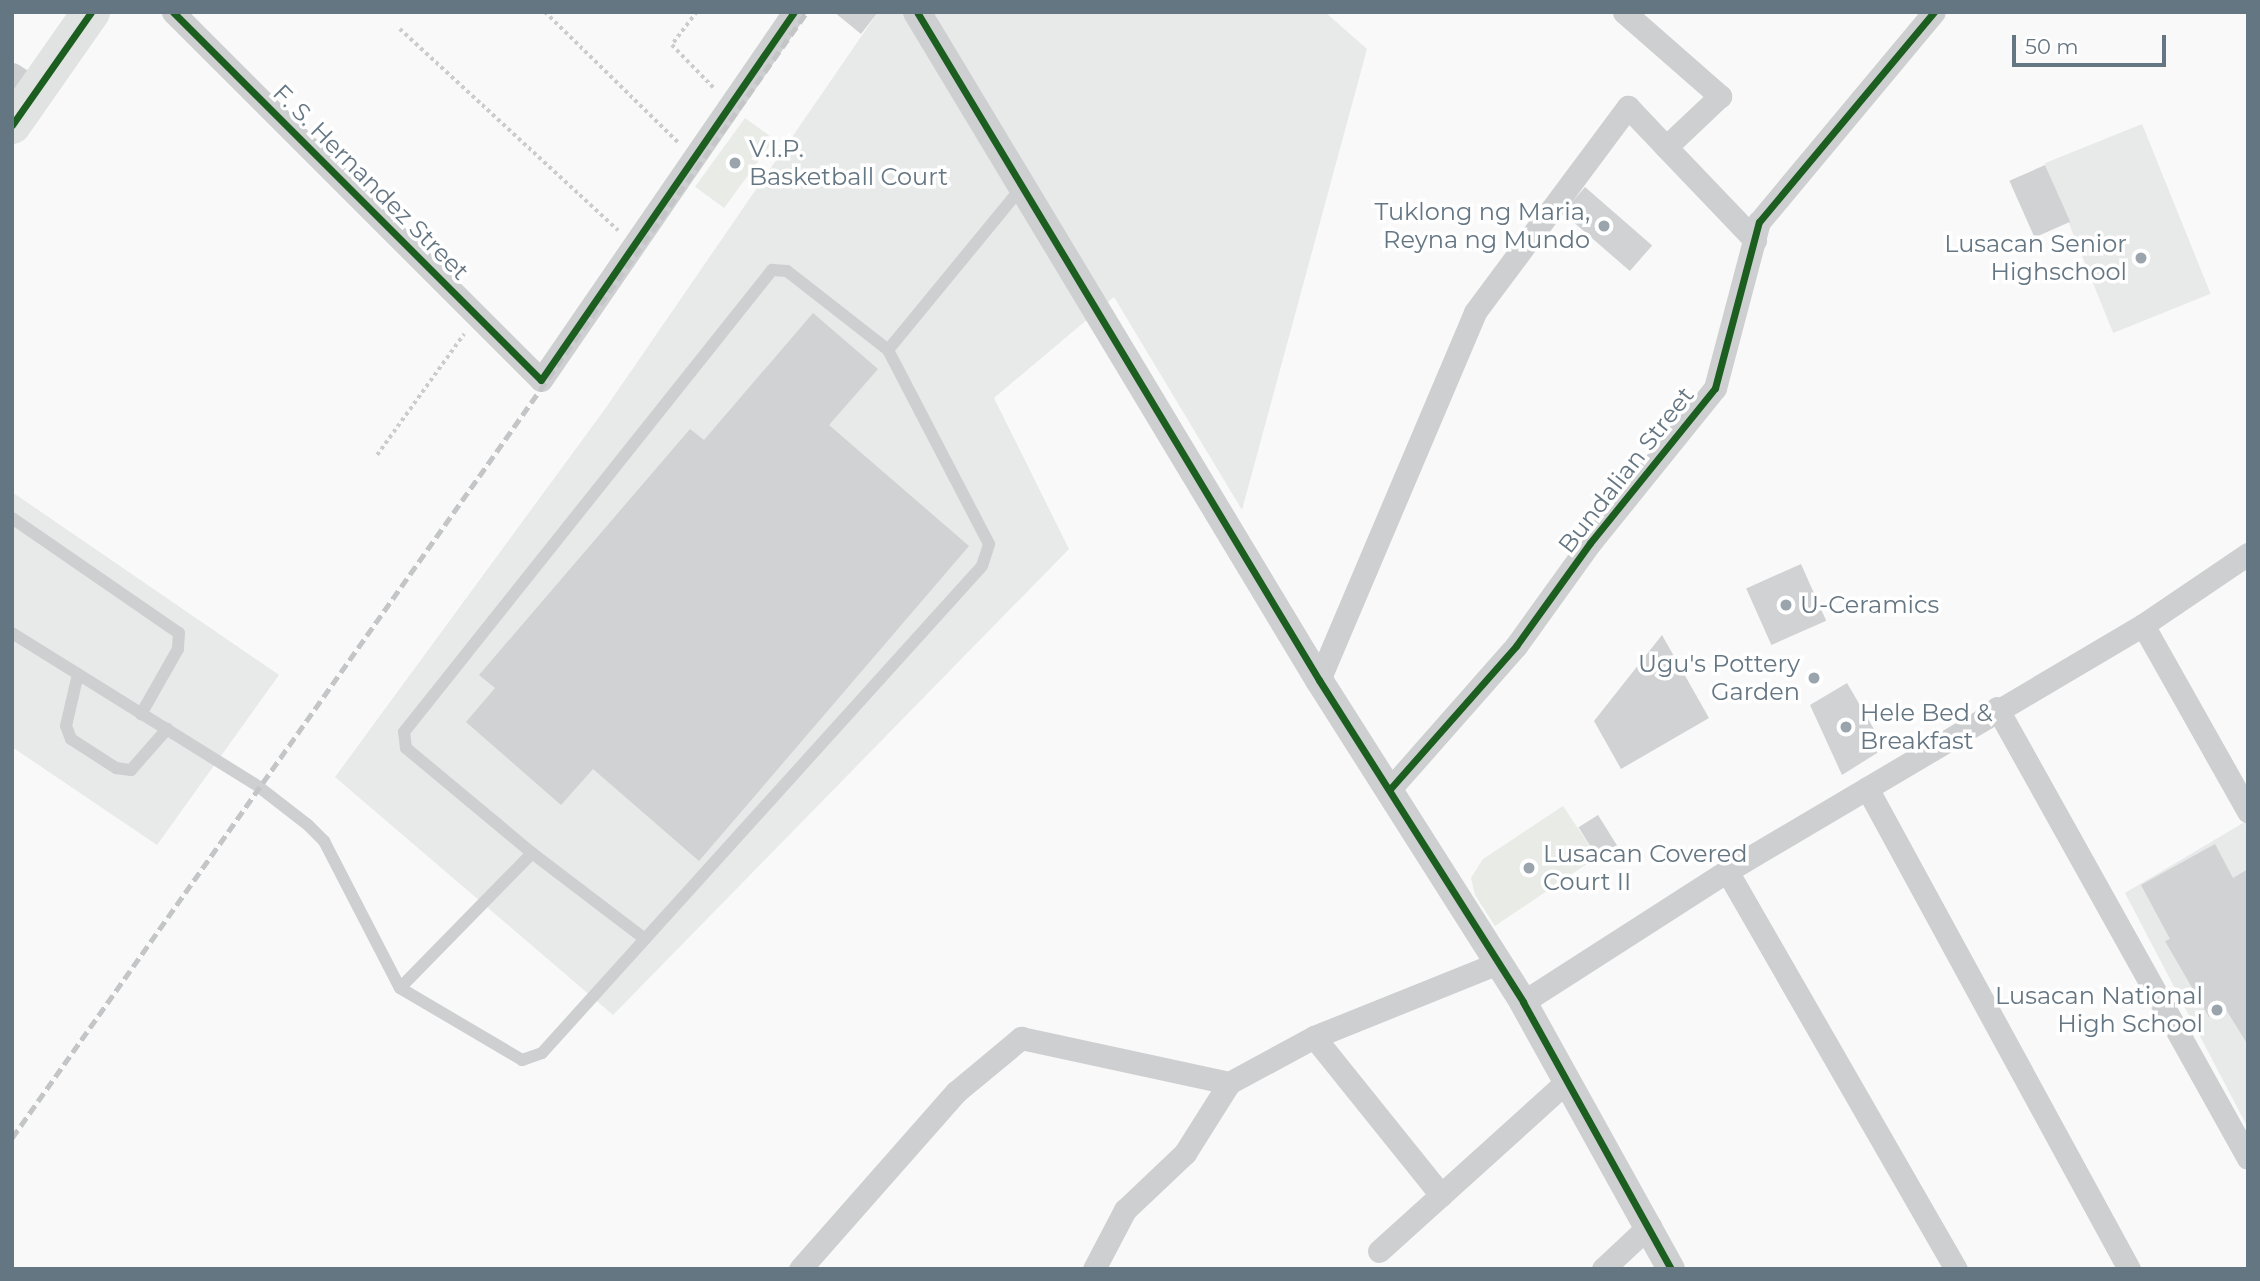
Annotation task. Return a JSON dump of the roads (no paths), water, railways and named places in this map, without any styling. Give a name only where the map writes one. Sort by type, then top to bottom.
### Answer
[{"type":"highway","points":[[12,125],[25,82],[91,12]]},
{"type":"street","name":"F. S. Hernandez Street","points":[[173,12],[541,380],[794,12]]},
{"type":"street","points":[[917,12],[1319,680],[1523,1002],[1650,1225],[1671,1269]]},
{"type":"street","points":[[1624,12],[1720,96],[1666,147]]},
{"type":"street","name":"Bundalian Street","points":[[1390,789],[1516,646],[1590,543],[1716,388],[1759,222],[1934,12]]},
{"type":"street","points":[[1319,680],[1475,313],[1628,107],[1755,240]]},
{"type":"street","points":[[1523,1002],[1727,871],[1997,708],[2143,625],[2248,554]]},
{"type":"street","points":[[2143,625],[2248,811]]},
{"type":"street","points":[[1997,708],[2248,1158]]},
{"type":"street","points":[[1867,788],[2129,1269]]},
{"type":"street","points":[[1727,871],[1956,1269]]},
{"type":"street","points":[[1094,1269],[1125,1210],[1185,1153],[1229,1083],[1314,1037],[1498,963]]},
{"type":"street","points":[[1314,1037],[1441,1195]]},
{"type":"street","points":[[800,1269],[956,1092],[1021,1038],[1229,1083]]},
{"type":"street","points":[[1378,1251],[1568,1080]]},
{"type":"street","points":[[1603,1269],[1650,1225]]},
{"type":"lane","points":[[888,350],[1021,188]]},
{"type":"lane","points":[[12,633],[259,787],[324,841],[400,988],[522,1060],[542,1053],[645,939],[982,566],[989,544],[888,350],[787,271],[772,270],[404,732],[405,748],[532,853],[645,939]]},
{"type":"lane","points":[[12,518],[179,633],[178,649],[141,714]]},
{"type":"lane","points":[[78,674],[66,726],[71,739],[116,768],[131,770],[167,729]]},
{"type":"lane","points":[[400,988],[532,853]]},
{"type":"railway","points":[[12,1138],[807,12]]},
{"type":"place","name":"V.I.P. Basketball Court","points":[[735,163]]},
{"type":"place","name":"Tuklong ng Maria, Reyna ng Mundo","points":[[1604,226]]},
{"type":"place","name":"Lusacan Senior Highschool","points":[[2141,258]]},
{"type":"place","name":"U-Ceramics","points":[[1786,605]]},
{"type":"place","name":"Ugu's Pottery Garden","points":[[1814,678]]},
{"type":"place","name":"Hele Bed & Breakfast","points":[[1846,727]]},
{"type":"place","name":"Lusacan Covered Court II","points":[[1529,868]]},
{"type":"place","name":"Lusacan National High School","points":[[2217,1010]]}]
